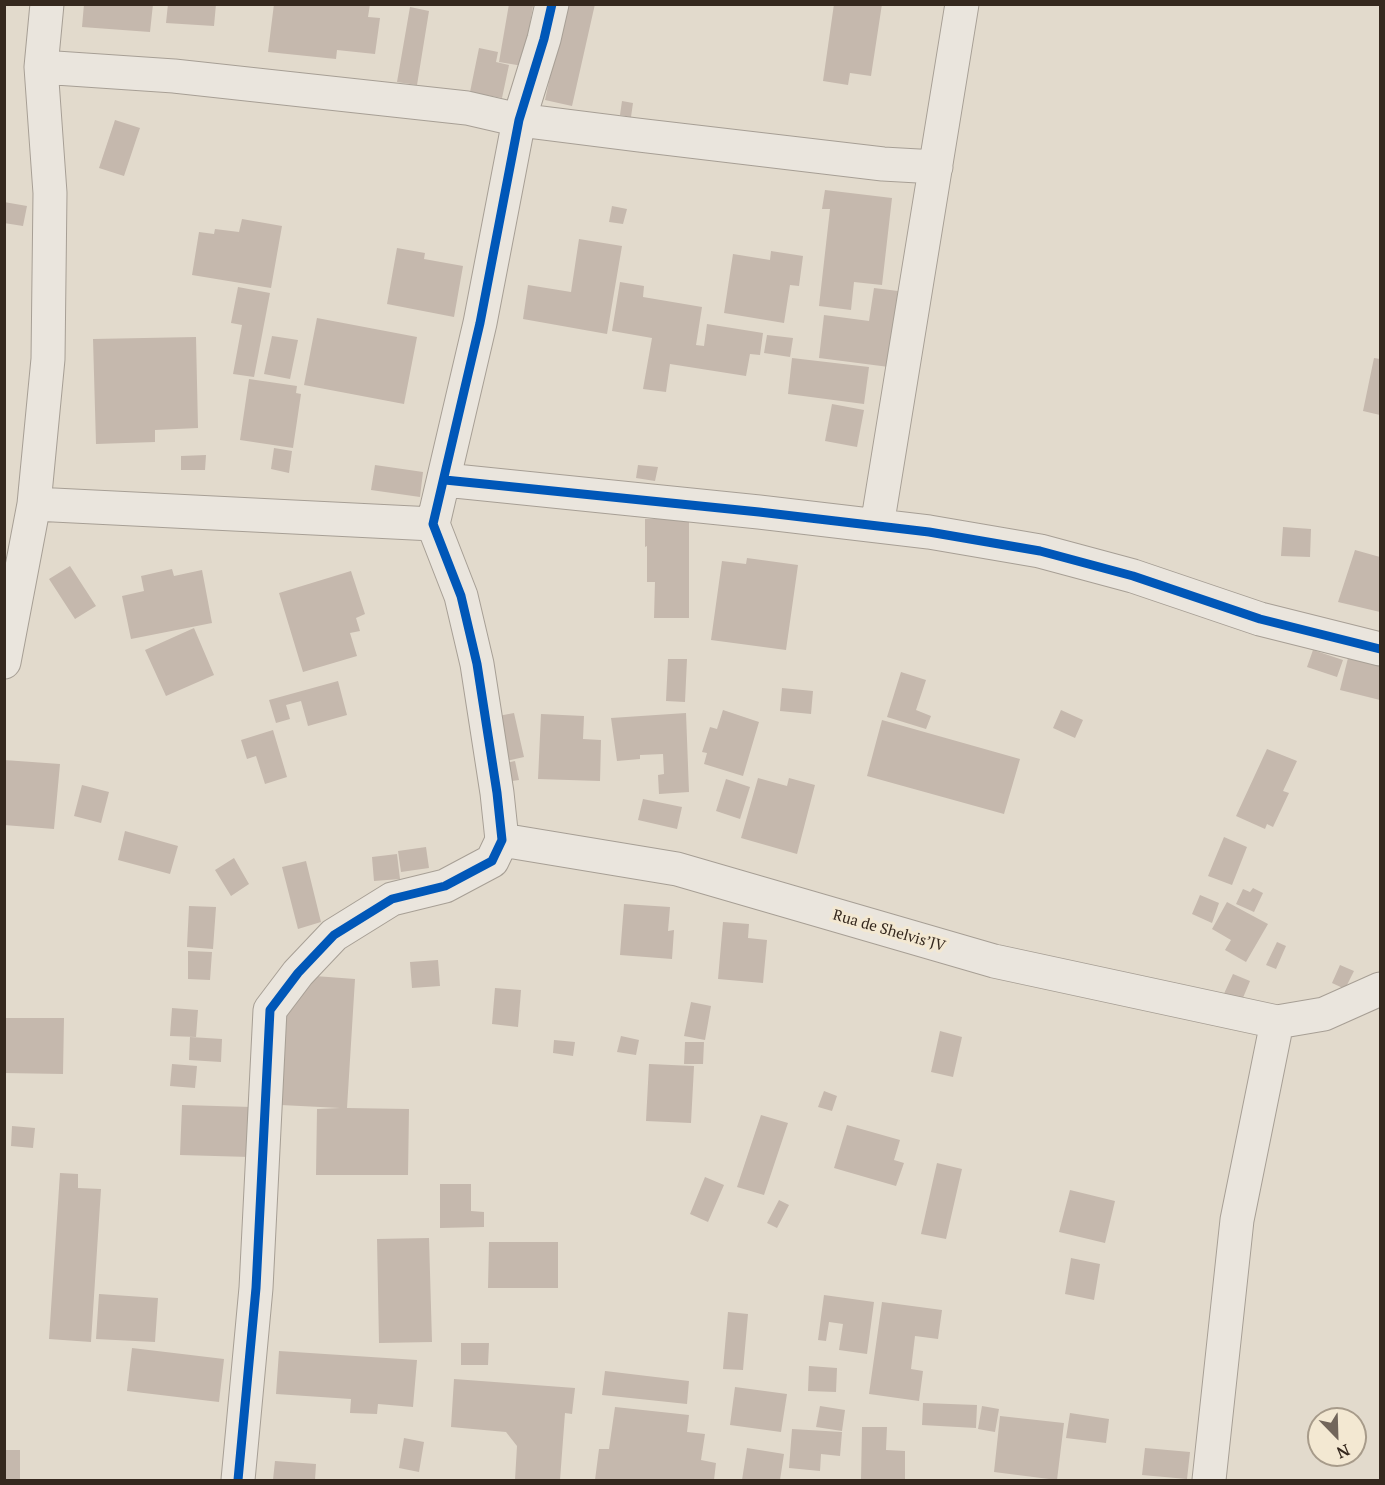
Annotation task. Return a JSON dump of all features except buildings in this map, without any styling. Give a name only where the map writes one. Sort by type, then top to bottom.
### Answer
[{"type":"street","points":[[4,662],[34,504],[48,359],[50,193],[41,67],[47,4]]},
{"type":"street","points":[[238,1480],[256,1288],[270,1011],[298,973],[334,935],[392,899],[445,886],[492,861],[502,840],[477,664],[461,596],[433,524],[480,323],[519,120],[544,39],[552,4]]},
{"type":"street","points":[[877,526],[962,4]]},
{"type":"street","points":[[41,67],[174,76],[467,108],[519,120],[883,164],[936,167]]},
{"type":"street","points":[[445,480],[929,532],[1040,551],[1133,576],[1260,619],[1380,650]]},
{"type":"street","points":[[34,504],[433,524]]},
{"type":"street","name":"Rua de Shelvis’JV","points":[[502,840],[677,869],[994,962],[1277,1022]]},
{"type":"street","points":[[1209,1480],[1237,1220],[1277,1022],[1324,1014],[1380,989]]},
{"type":"cycle path","points":[[238,1480],[256,1288],[270,1010],[298,973],[334,935],[392,899],[445,886],[492,861],[502,840],[477,664],[461,596],[433,524],[480,323],[519,120],[544,39],[552,4]]},
{"type":"cycle path","points":[[445,480],[929,532],[1040,551],[1133,576],[1260,619],[1380,649]]}]
